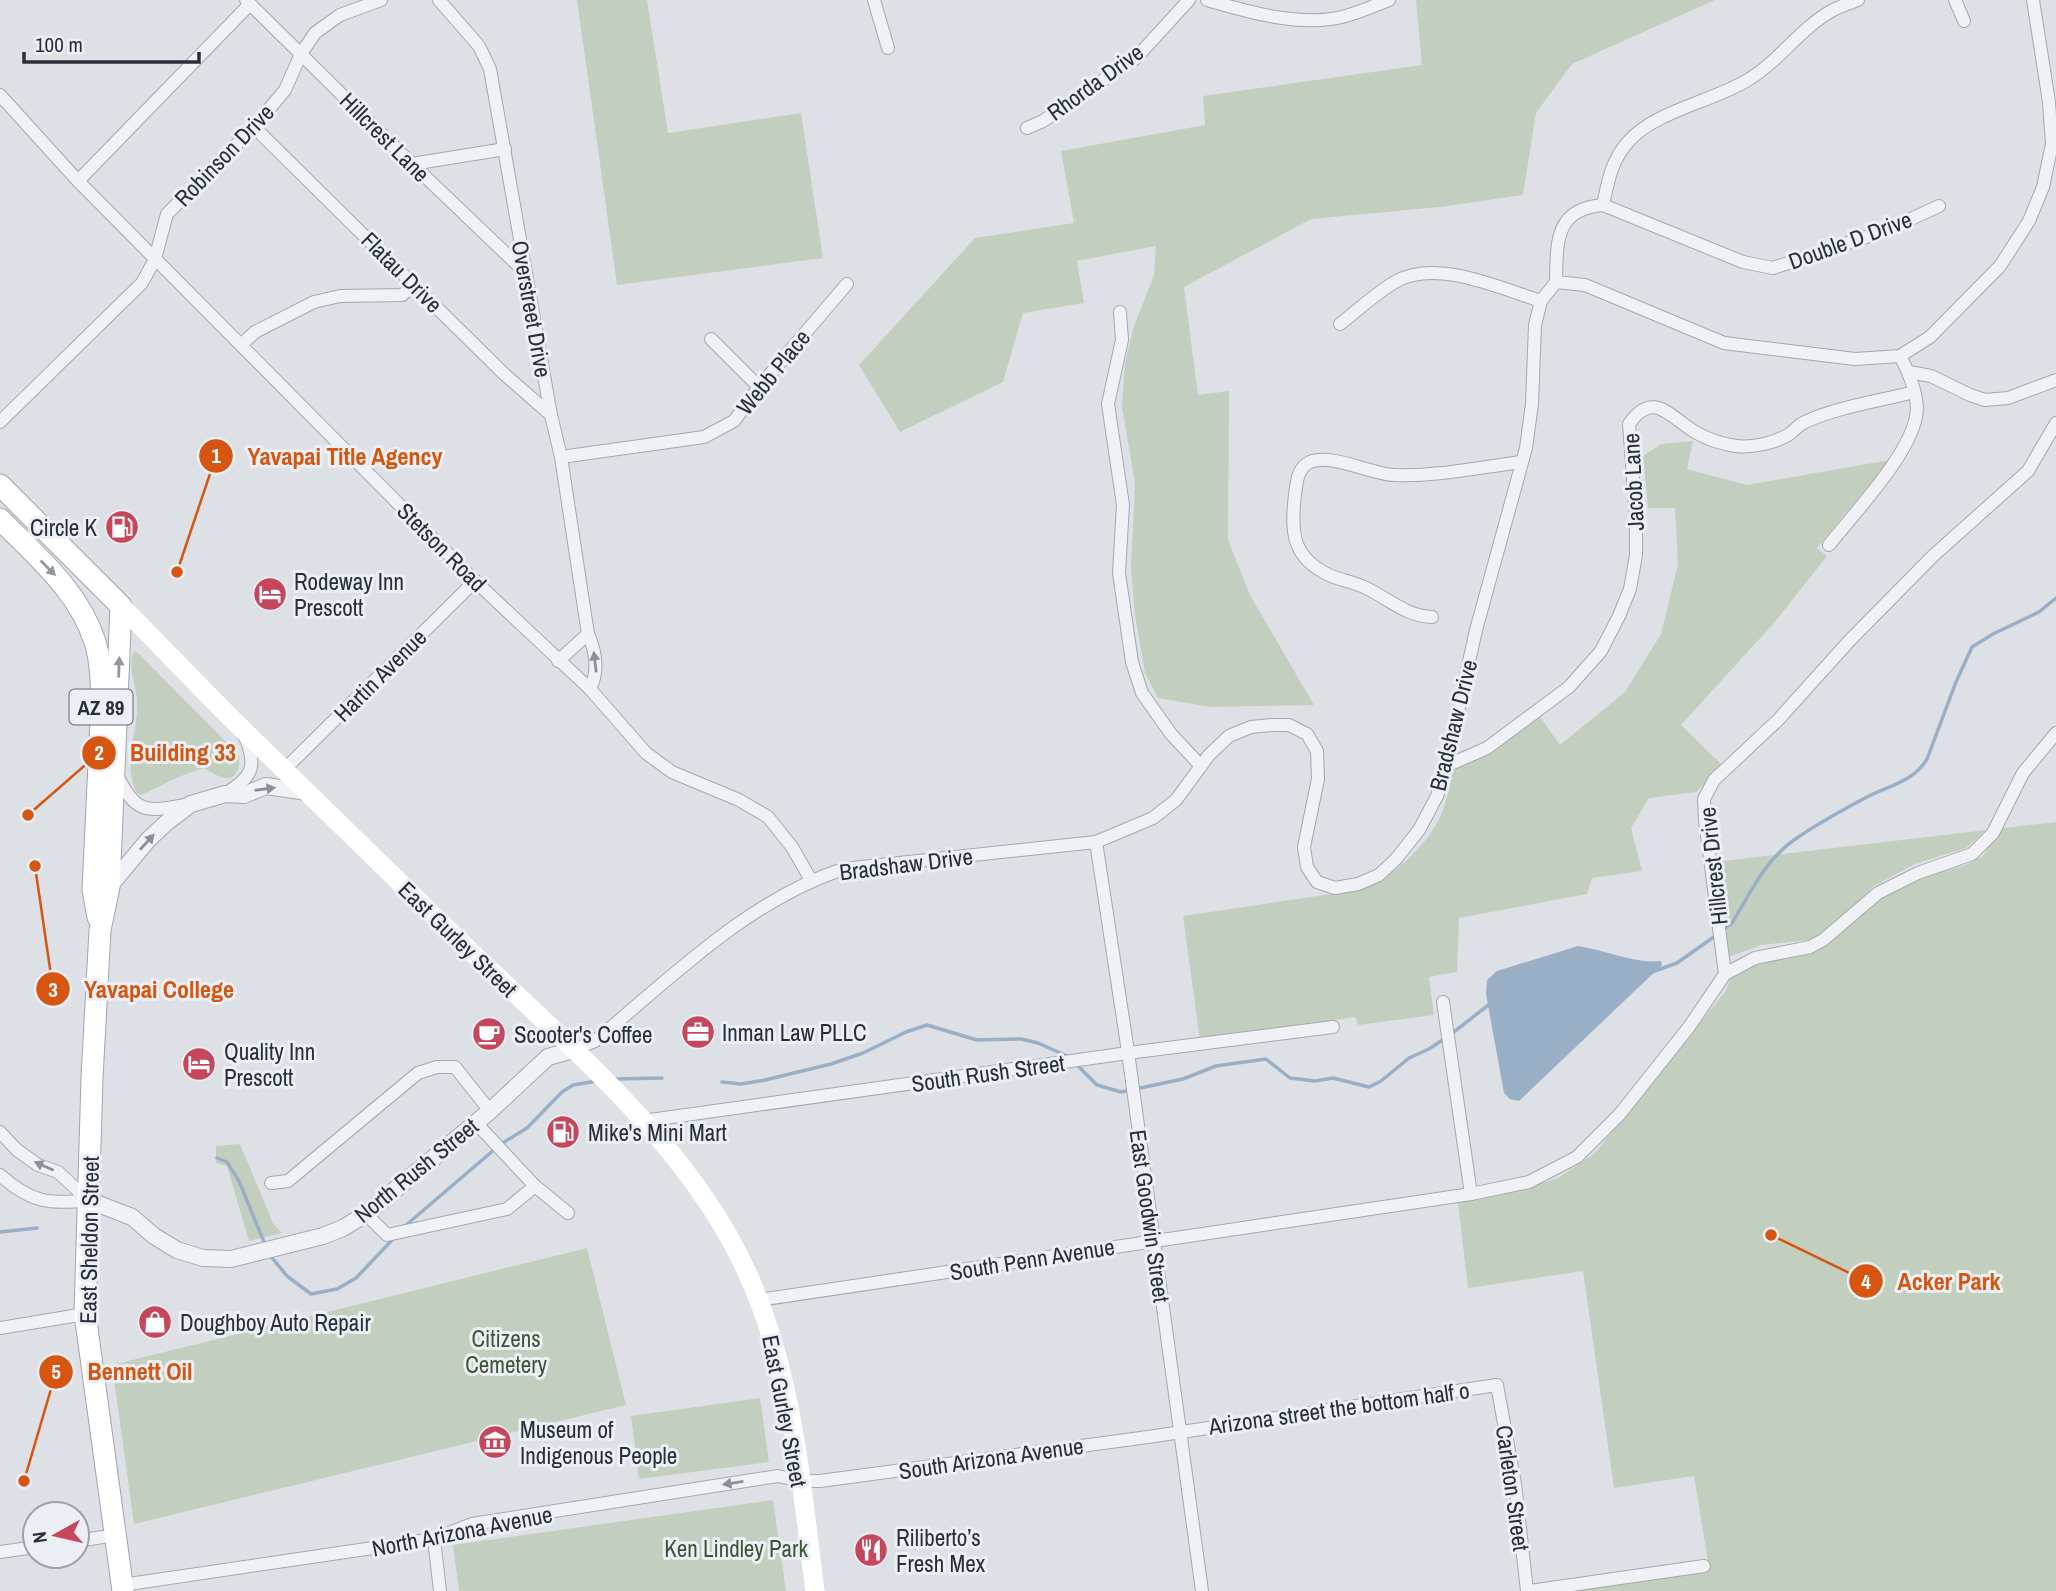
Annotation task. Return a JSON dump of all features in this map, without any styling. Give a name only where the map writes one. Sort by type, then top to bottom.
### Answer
[{"type":"main road","name":"East Gurley Street","points":[[0,486],[230,717],[573,1050],[684,1167],[713,1209],[738,1253],[773,1339],[783,1377],[801,1481],[816,1591]]},
{"type":"main road","name":"East Sheldon Street","points":[[0,519],[62,582],[82,611],[95,642],[101,670],[102,701],[93,890],[100,930]]},
{"type":"main road","name":"East Sheldon Street","points":[[121,607],[109,887],[100,930],[92,1078],[85,1314],[122,1588]]},
{"type":"street","name":"Robinson Drive","points":[[0,422],[142,282],[155,259],[167,214],[254,127],[285,90],[301,54],[315,33],[340,15],[381,0]]},
{"type":"street","name":"Overstreet Drive","points":[[439,0],[479,47],[491,69],[525,272],[561,457],[588,634],[593,646],[597,676],[590,689]]},
{"type":"street","points":[[874,0],[888,48]]},
{"type":"street","name":"Rhorda Drive","points":[[1027,128],[1043,121],[1136,58],[1189,0]]},
{"type":"street","points":[[1207,0],[1295,20],[1341,18],[1389,0]]},
{"type":"street","points":[[1858,0],[1833,10],[1768,66],[1745,82],[1651,124],[1629,140],[1611,167],[1603,205],[1585,206],[1567,219],[1557,240],[1556,282],[1585,285],[1724,343],[1855,359],[1900,356],[1930,337],[2000,266],[2029,221],[2043,187],[2052,144],[2049,102],[2033,0]]},
{"type":"street","points":[[1955,0],[1964,21]]},
{"type":"street","name":"Hillcrest Lane","points":[[248,2],[525,272]]},
{"type":"street","points":[[78,181],[248,2]]},
{"type":"street","name":"Stetson Road","points":[[0,95],[78,181],[155,259],[475,580],[590,689],[646,754],[672,772],[739,800],[768,817],[792,847],[811,880]]},
{"type":"street","name":"Flatau Drive","points":[[254,127],[503,373],[551,415]]},
{"type":"street","points":[[412,164],[505,149]]},
{"type":"street","name":"Double D Drive","points":[[1603,205],[1742,262],[1773,268],[1887,230],[1939,206]]},
{"type":"street","points":[[1340,324],[1397,281],[1425,272],[1445,272],[1541,301]]},
{"type":"street","name":"Bradshaw Drive","points":[[573,1050],[595,1041],[751,913],[811,880],[843,869],[1096,842],[1153,818],[1176,800],[1209,755],[1230,736],[1251,727],[1289,725],[1307,734],[1317,751],[1318,779],[1304,847],[1307,867],[1317,882],[1335,888],[1358,884],[1379,875],[1419,830],[1437,796],[1446,766],[1476,630],[1522,463],[1532,404],[1535,325],[1541,301],[1556,282]]},
{"type":"street","name":"Webb Place","points":[[561,457],[704,436],[734,421],[759,387],[847,284]]},
{"type":"street","points":[[241,345],[256,332],[314,302],[340,296],[402,295],[414,285]]},
{"type":"street","points":[[1120,312],[1122,340],[1108,404],[1123,505],[1119,573],[1132,663],[1142,693],[1171,734],[1200,766]]},
{"type":"street","points":[[711,339],[759,387]]},
{"type":"street","points":[[1829,545],[1890,468],[1910,436],[1917,415],[1914,391],[1909,372],[1900,356]]},
{"type":"street","points":[[1909,372],[1931,376],[1985,400],[2008,398],[2056,380]]},
{"type":"street","name":"Jacob Lane","points":[[1446,766],[1487,748],[1569,687],[1601,651],[1630,589],[1636,555],[1629,424],[1638,411],[1651,406],[1667,411],[1696,433],[1719,443],[1738,446],[1763,444],[1786,436],[1803,422],[1914,391]]},
{"type":"street","name":"Hillcrest Drive","points":[[1725,974],[1704,820],[1704,799],[1714,780],[1778,720],[1851,639],[1934,555],[2028,471],[2056,423]]},
{"type":"street","points":[[1432,617],[1419,617],[1404,611],[1364,587],[1328,575],[1310,563],[1299,550],[1292,526],[1297,474],[1308,463],[1323,460],[1391,475],[1415,475],[1522,463]]},
{"type":"street","name":"Hartin Avenue","points":[[285,769],[475,580]]},
{"type":"street","points":[[558,661],[588,634]]},
{"type":"street","points":[[114,769],[127,795],[138,805],[160,809],[225,794],[241,784],[251,770],[253,756],[244,735],[230,717]]},
{"type":"street","points":[[1443,1002],[1471,1194],[1529,1182],[1577,1157],[1619,1115],[1689,1027],[1725,974],[1755,958],[1810,947],[1823,940],[1878,893],[1918,873],[1972,854],[1993,833],[2023,773],[2056,733]]},
{"type":"street","points":[[225,794],[244,795],[266,786],[307,792]]},
{"type":"street","points":[[109,887],[148,840],[191,804]]},
{"type":"street","name":"East Goodwin Street","points":[[1096,842],[1128,1053],[1202,1591]]},
{"type":"street","name":"South Rush Street","points":[[643,1121],[1333,1027]]},
{"type":"street","name":"North Rush Street","points":[[88,1200],[132,1217],[154,1236],[177,1250],[203,1258],[231,1259],[323,1236],[343,1228],[366,1213],[491,1111],[548,1057],[573,1050]]},
{"type":"street","points":[[271,1183],[288,1181],[418,1073],[437,1067],[455,1067],[491,1111]]},
{"type":"street","points":[[476,1123],[536,1186],[568,1213]]},
{"type":"street","points":[[0,1132],[17,1150],[38,1165],[58,1172],[88,1200]]},
{"type":"street","points":[[0,1175],[15,1188],[33,1197],[60,1204],[88,1200]]},
{"type":"street","points":[[366,1213],[387,1235],[507,1209],[536,1186]]},
{"type":"street","name":"South Penn Avenue","points":[[759,1300],[1471,1194]]},
{"type":"street","points":[[0,1328],[85,1314]]},
{"type":"street","name":"Arizona street the bottom half o","points":[[1181,1431],[1497,1385]]},
{"type":"street","name":"Carleton Street","points":[[1497,1385],[1515,1484],[1528,1591]]},
{"type":"street","name":"South Arizona Avenue","points":[[801,1481],[820,1481],[1181,1431]]},
{"type":"street","name":"North Arizona Avenue","points":[[122,1588],[433,1539],[472,1524],[778,1476],[801,1481]]},
{"type":"street","points":[[91,1539],[116,1535]]},
{"type":"street","points":[[433,1539],[440,1591]]},
{"type":"street","points":[[0,1552],[21,1549]]},
{"type":"street","points":[[1528,1591],[1704,1566]]},
{"type":"green space","points":[[577,0],[647,0],[668,133],[801,113],[823,258],[617,285]]},
{"type":"green space","points":[[1416,0],[1715,0],[1572,64],[1536,113],[1523,195],[1440,207],[1311,219],[1184,287],[1198,395],[1229,391],[1228,540],[1250,595],[1314,705],[1211,707],[1158,698],[1145,673],[1135,615],[1131,567],[1135,483],[1122,407],[1125,363],[1134,326],[1154,275],[1156,246],[1077,261],[1084,303],[1023,313],[1003,382],[900,432],[859,365],[975,238],[1074,223],[1061,151],[1205,125],[1203,96],[1422,65]]},
{"type":"green space","points":[[1693,441],[1687,469],[1747,485],[1890,460],[1817,548],[1827,556],[1774,623],[1681,725],[1723,766],[1696,792],[1649,798],[1631,828],[1642,871],[1592,878],[1587,894],[1459,918],[1457,972],[1429,977],[1434,1015],[1358,1025],[1355,1017],[1200,1041],[1183,916],[1364,889],[1397,868],[1425,841],[1441,814],[1453,772],[1539,715],[1560,745],[1625,692],[1661,634],[1678,564],[1675,508],[1648,508],[1643,456],[1661,444]]},
{"type":"green space","points":[[134,651],[238,754],[239,768],[234,775],[221,777],[204,768],[141,795],[136,792],[131,768],[137,712],[132,669]]},
{"type":"green space","points":[[2056,822],[2056,1591],[1576,1591],[1705,1572],[1709,1568],[1694,1476],[1614,1488],[1583,1271],[1468,1288],[1458,1203],[1518,1191],[1558,1178],[1595,1153],[1725,992],[1733,974],[1759,963],[1810,952],[1879,899],[1921,878],[1982,857],[2003,828]]},
{"type":"green space","points":[[1986,830],[1966,848],[1915,864],[1874,886],[1828,932],[1809,940],[1761,945],[1729,957],[1714,862]]},
{"type":"green space","points":[[240,1144],[273,1223],[282,1233],[249,1241],[227,1166],[216,1163],[216,1146]]},
{"type":"green space","name":"Citizens Cemetery","points":[[587,1248],[626,1405],[134,1524],[112,1365]]},
{"type":"green space","points":[[760,1398],[769,1462],[639,1479],[631,1416]]},
{"type":"green space","name":"Ken Lindley Park","points":[[773,1500],[786,1591],[459,1591],[453,1545]]},
{"type":"water","points":[[1578,946],[1630,959],[1661,961],[1662,965],[1519,1101],[1510,1099],[1504,1093],[1486,994],[1487,980],[1497,971]]},
{"type":"waterway","points":[[1724,929],[1732,923],[1759,878],[1784,848],[1821,822],[1916,773],[1927,759],[1972,647],[2039,612],[2056,598]]},
{"type":"waterway","points":[[1652,972],[1677,963],[1718,934]]},
{"type":"waterway","points":[[1450,1035],[1491,1003]]},
{"type":"waterway","points":[[722,1082],[741,1084],[831,1064],[927,1025],[977,1040],[1021,1039],[1038,1043],[1067,1056]]},
{"type":"waterway","points":[[1076,1064],[1097,1085],[1121,1092],[1183,1079],[1216,1066],[1266,1059],[1290,1078],[1315,1081],[1333,1078],[1369,1087],[1381,1081],[1409,1058],[1444,1039]]},
{"type":"waterway","points":[[615,1079],[662,1078]]},
{"type":"waterway","points":[[501,1144],[527,1128],[562,1092],[573,1085],[597,1081]]},
{"type":"waterway","points":[[405,1226],[495,1149]]},
{"type":"waterway","points":[[217,1158],[227,1162],[239,1181],[266,1247]]},
{"type":"waterway","points":[[0,1232],[37,1228]]},
{"type":"waterway","points":[[269,1254],[287,1276],[311,1294],[337,1289],[356,1278],[395,1237]]},
{"type":"place","name":"Circle K","points":[[122,527]]},
{"type":"place","name":"Yavapai Title Agency","points":[[177,572]]},
{"type":"place","name":"Rodeway Inn Prescott","points":[[270,594]]},
{"type":"place","name":"Building 33","points":[[28,815]]},
{"type":"place","name":"Yavapai College","points":[[35,866]]},
{"type":"place","name":"Inman Law PLLC","points":[[698,1032]]},
{"type":"place","name":"Scooter's Coffee","points":[[489,1034]]},
{"type":"place","name":"Quality Inn Prescott","points":[[199,1064]]},
{"type":"place","name":"Mike's Mini Mart","points":[[563,1132]]},
{"type":"place","name":"Acker Park","points":[[1771,1235]]},
{"type":"place","name":"Doughboy Auto Repair","points":[[155,1322]]},
{"type":"place","name":"Museum of Indigenous People","points":[[495,1442]]},
{"type":"place","name":"Bennett Oil","points":[[24,1481]]},
{"type":"place","name":"Riliberto’s Fresh Mex","points":[[871,1550]]}]
